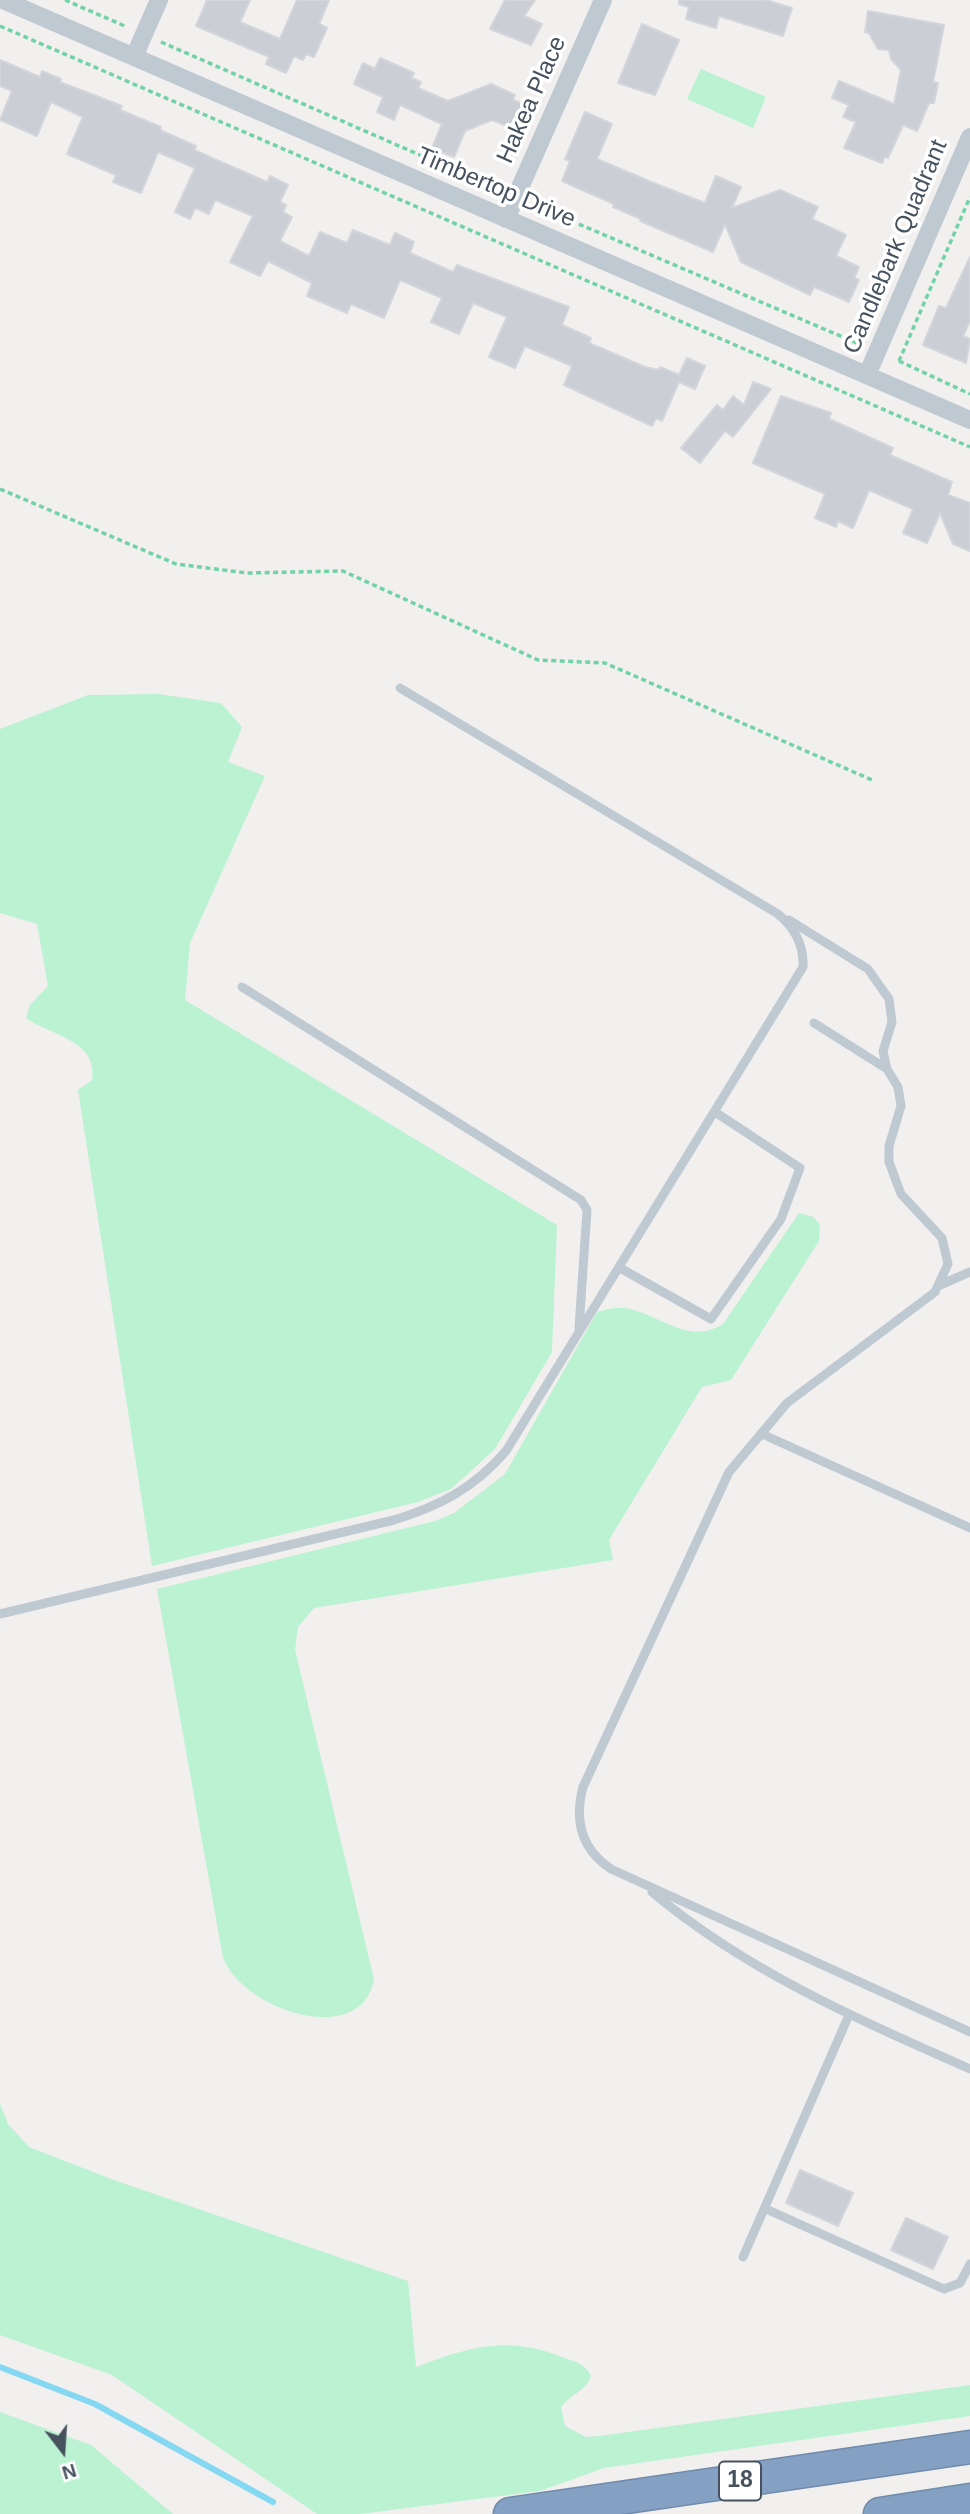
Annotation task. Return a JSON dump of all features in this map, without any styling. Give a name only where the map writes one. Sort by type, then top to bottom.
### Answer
[{"type":"highway","name":"18","points":[[510,2514],[970,2448]]},
{"type":"highway","points":[[880,2514],[970,2500]]},
{"type":"street","name":"Timbertop Drive","points":[[3,0],[970,420]]},
{"type":"street","points":[[134,57],[159,0]]},
{"type":"street","name":"Hakea Place","points":[[506,219],[603,0]]},
{"type":"street","name":"Candlebark Quadrant","points":[[867,375],[970,138]]},
{"type":"lane","points":[[400,688],[857,962],[876,978],[889,999],[891,1034],[883,1051],[887,1069],[898,1087],[901,1106],[889,1146],[889,1161],[901,1194],[938,1233],[945,1245],[948,1264],[940,1285]]},
{"type":"lane","points":[[0,1614],[370,1526],[440,1504],[476,1482],[506,1451],[803,967],[803,954],[794,930],[778,914]]},
{"type":"lane","points":[[242,987],[581,1200],[587,1210],[579,1330]]},
{"type":"lane","points":[[814,1023],[887,1069]]},
{"type":"lane","points":[[620,1268],[711,1319],[781,1219],[800,1168],[716,1112]]},
{"type":"lane","points":[[970,1272],[940,1285],[787,1404],[729,1472],[580,1797],[578,1819],[592,1854],[611,1869],[970,2032]]},
{"type":"lane","points":[[762,1434],[970,1528]]},
{"type":"lane","points":[[642,1884],[722,1943],[849,2015],[970,2069]]},
{"type":"lane","points":[[743,2257],[849,2015]]},
{"type":"lane","points":[[766,2209],[944,2289],[960,2283],[970,2264]]},
{"type":"path","points":[[65,0],[127,27]]},
{"type":"path","points":[[0,26],[970,447]]},
{"type":"path","points":[[156,40],[502,191]]},
{"type":"path","points":[[898,361],[970,197]]},
{"type":"path","points":[[530,203],[864,346]]},
{"type":"path","points":[[889,357],[970,394]]},
{"type":"path","points":[[0,489],[176,565],[247,573],[343,571],[538,660],[605,663],[872,780]]},
{"type":"green space","points":[[701,69],[766,97],[753,128],[687,99]]},
{"type":"green space","points":[[158,694],[221,703],[242,727],[228,762],[265,776],[190,943],[185,1000],[557,1225],[552,1352],[495,1449],[451,1489],[418,1502],[152,1566],[78,1090],[92,1080],[92,1067],[88,1056],[80,1047],[26,1018],[30,1005],[48,986],[37,924],[0,913],[0,729],[88,695]]},
{"type":"green space","points":[[799,1213],[813,1217],[820,1224],[819,1241],[731,1380],[702,1387],[609,1540],[613,1560],[314,1608],[298,1627],[295,1650],[374,1979],[365,2000],[348,2013],[326,2017],[302,2015],[277,2006],[254,1993],[235,1977],[223,1958],[157,1589],[435,1521],[454,1513],[505,1474],[597,1312],[626,1308],[688,1331],[711,1330],[723,1324]]},
{"type":"green space","points":[[0,2104],[8,2124],[29,2147],[114,2180],[408,2281],[416,2367],[472,2349],[507,2345],[544,2351],[581,2364],[591,2376],[589,2381],[561,2407],[565,2426],[586,2437],[970,2385],[970,2416],[604,2468],[540,2491],[360,2514],[317,2514],[112,2375],[0,2335]]},
{"type":"green space","points":[[0,2412],[91,2445],[173,2514],[0,2514]]},
{"type":"building","points":[[207,0],[250,0],[240,22],[280,39],[297,0],[329,0],[319,24],[327,28],[314,57],[306,54],[303,60],[294,56],[286,73],[266,64],[269,57],[196,26]]},
{"type":"building","points":[[505,0],[535,0],[524,16],[542,24],[531,45],[490,29]]},
{"type":"building","points":[[679,0],[766,0],[792,8],[783,36],[719,16],[716,28],[686,19],[689,7],[679,4]]},
{"type":"building","points":[[868,11],[944,25],[933,82],[938,83],[934,103],[929,103],[917,131],[903,125],[888,158],[885,156],[882,163],[844,148],[856,122],[843,117],[849,105],[832,98],[839,81],[894,104],[901,70],[891,59],[889,50],[878,49],[869,33],[865,32]]},
{"type":"building","points":[[642,24],[679,40],[655,95],[618,83]]},
{"type":"building","points":[[380,58],[414,73],[411,78],[421,82],[418,88],[448,101],[491,84],[515,95],[513,100],[524,104],[514,129],[492,120],[465,131],[454,157],[432,148],[442,124],[400,105],[394,120],[377,112],[383,97],[354,84],[363,63],[375,69]]},
{"type":"building","points":[[0,60],[40,77],[42,71],[61,79],[60,82],[122,106],[120,110],[161,127],[160,130],[196,146],[194,150],[267,182],[270,176],[288,185],[280,202],[286,205],[283,212],[292,217],[280,241],[309,256],[320,232],[347,243],[353,230],[390,245],[395,233],[414,242],[410,253],[453,272],[457,265],[569,307],[562,325],[591,338],[589,343],[645,367],[659,370],[660,367],[679,375],[687,358],[705,366],[695,389],[679,382],[662,421],[656,418],[652,426],[564,385],[572,366],[525,346],[515,368],[489,357],[507,317],[473,303],[459,334],[431,322],[442,298],[400,280],[384,318],[351,304],[347,313],[307,296],[312,283],[268,261],[260,276],[230,262],[253,216],[215,200],[209,214],[195,208],[190,219],[175,212],[195,168],[158,152],[141,193],[113,182],[116,175],[67,154],[83,117],[51,102],[37,136],[0,120],[12,91],[0,86]]},
{"type":"building","points":[[585,112],[612,124],[597,159],[656,184],[705,203],[716,176],[741,187],[732,208],[780,190],[818,207],[812,219],[846,235],[836,256],[859,267],[854,278],[859,280],[849,302],[814,287],[810,295],[741,262],[725,224],[713,252],[640,221],[641,219],[613,207],[614,204],[562,181],[570,161],[565,159]]},
{"type":"building","points":[[970,257],[970,321],[963,336],[970,339],[966,363],[923,345],[939,306],[946,308]]},
{"type":"building","points":[[753,382],[771,389],[733,437],[725,431],[700,463],[681,448],[717,405],[723,410],[733,396],[744,405]]},
{"type":"building","points":[[781,396],[831,413],[829,419],[893,448],[890,455],[952,482],[948,495],[970,503],[970,551],[953,544],[940,513],[927,543],[903,533],[913,509],[869,490],[853,528],[838,521],[836,527],[815,518],[825,494],[753,463]]},
{"type":"building","points":[[800,2170],[853,2193],[838,2226],[786,2203]]},
{"type":"building","points":[[906,2218],[948,2237],[933,2269],[891,2250]]},
{"type":"waterway","points":[[0,2367],[95,2404],[273,2502]]}]
